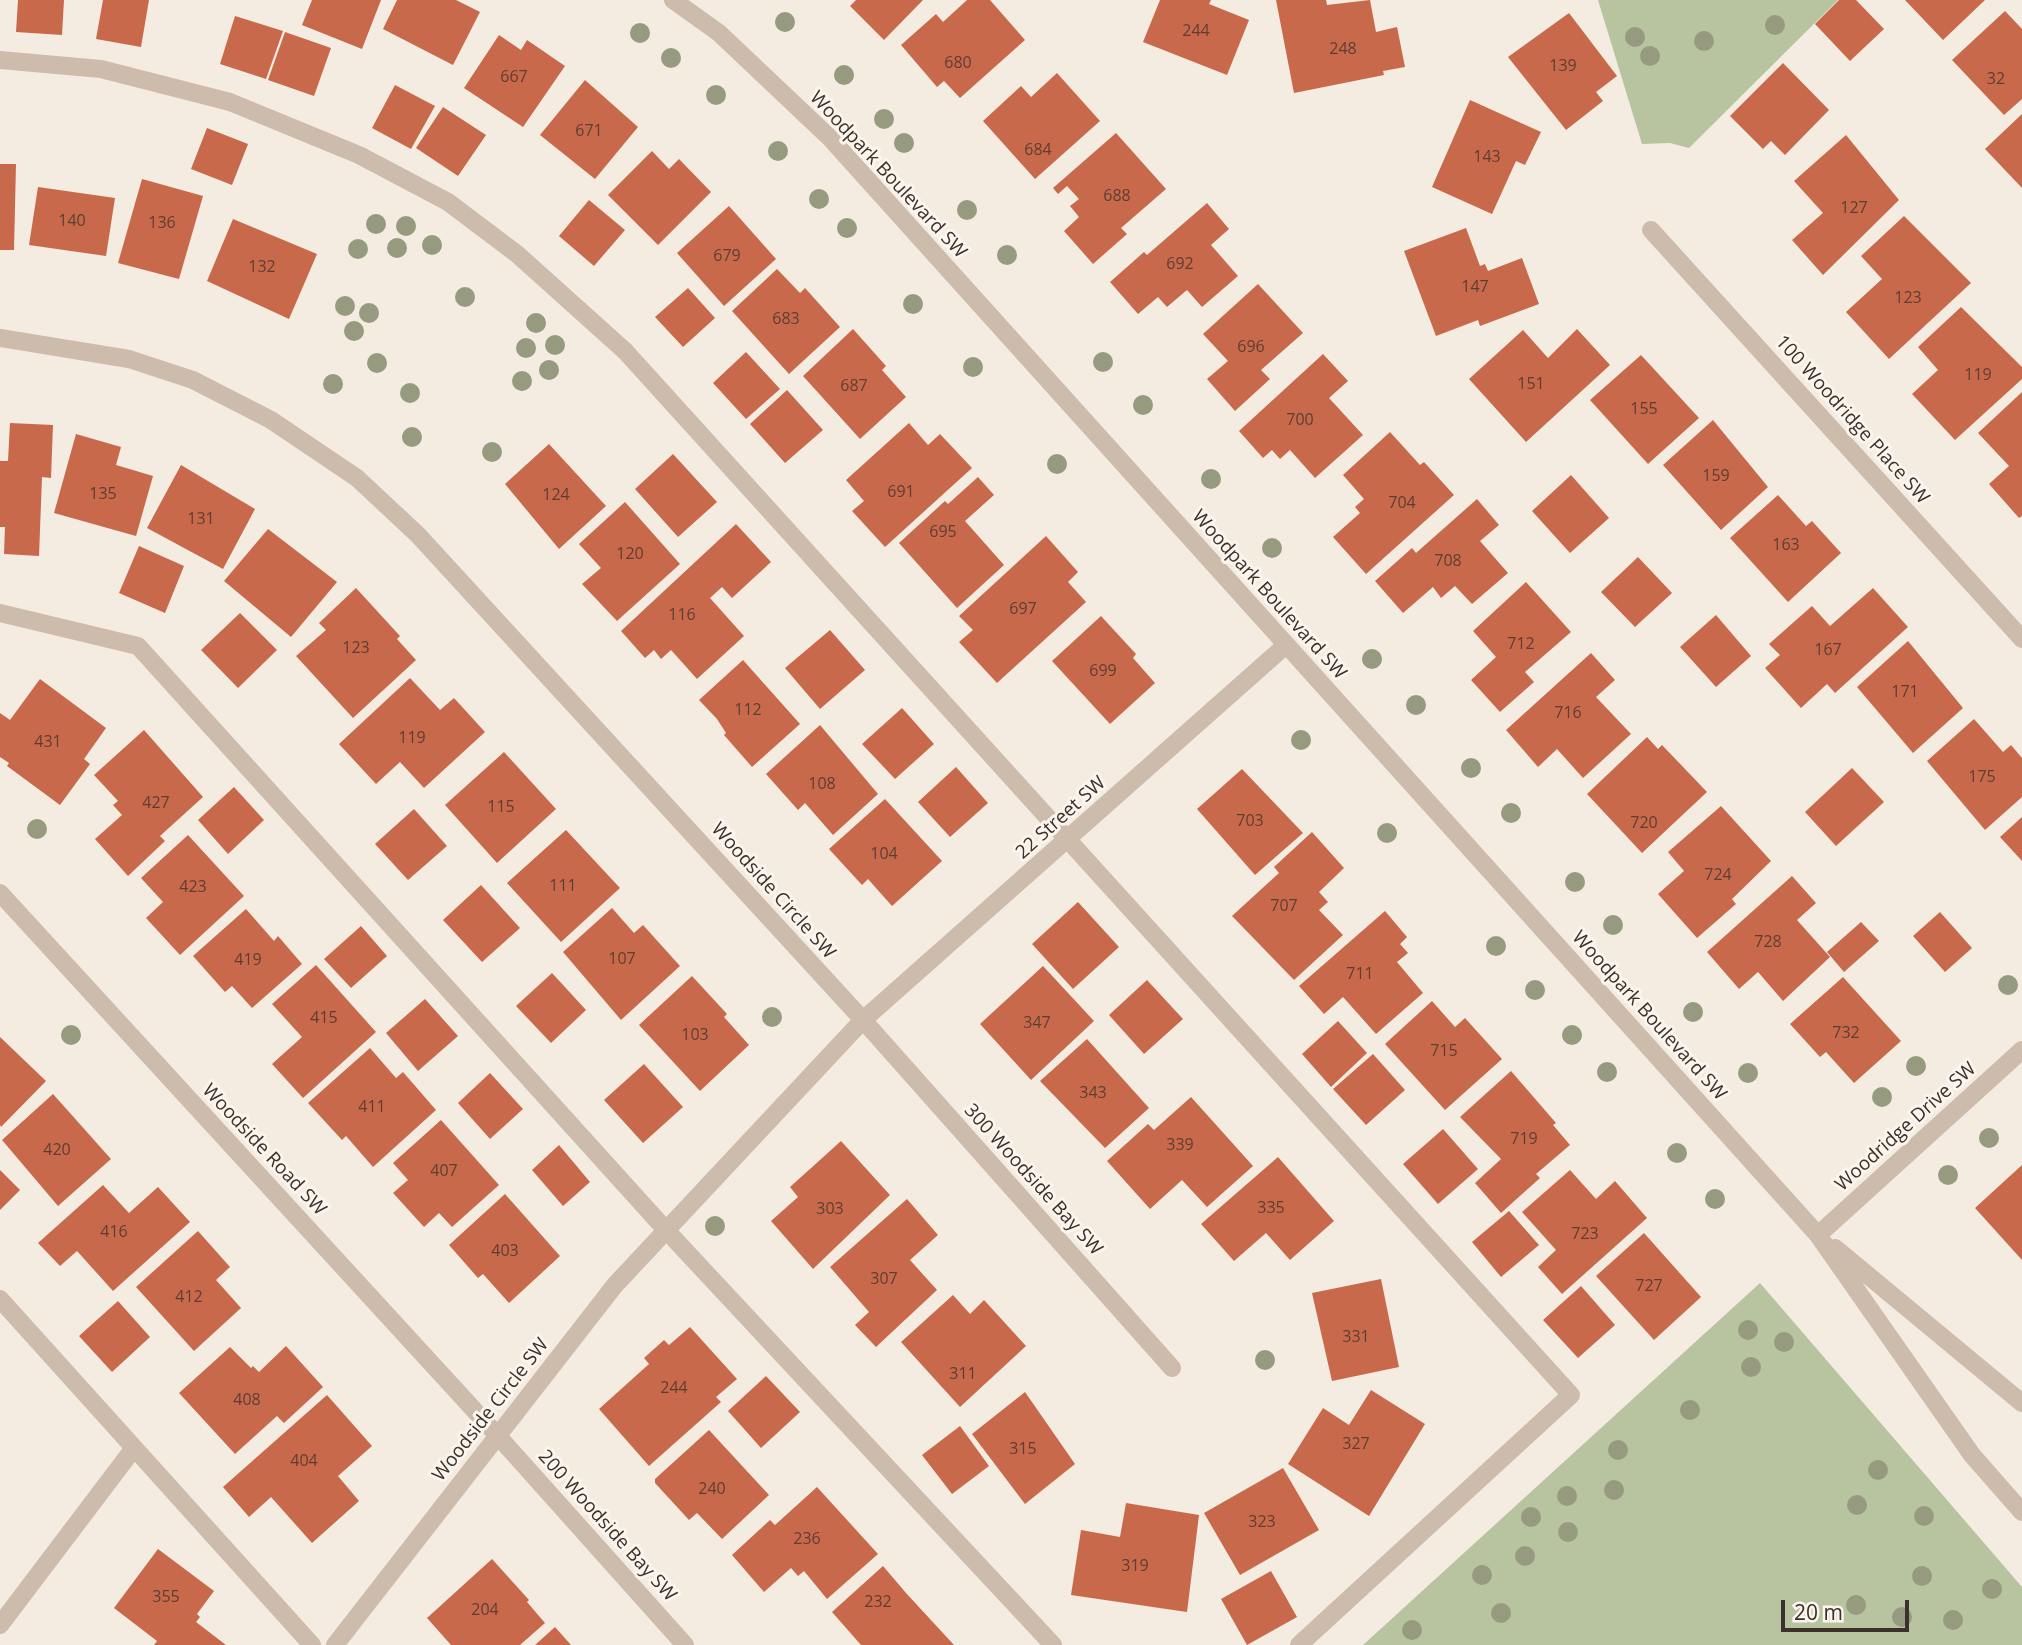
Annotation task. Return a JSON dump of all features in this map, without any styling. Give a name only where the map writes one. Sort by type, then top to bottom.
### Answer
[{"type":"street","name":"Woodpark Boulevard SW","points":[[673,0],[719,33],[830,138],[1818,1235],[1972,1455],[2022,1512]]},
{"type":"street","points":[[0,61],[102,69],[230,102],[359,155],[448,202],[517,254],[625,351],[1066,842],[1571,1395],[1298,1645]]},
{"type":"street","name":"100 Woodridge Place SW","points":[[1651,230],[2022,639]]},
{"type":"street","name":"Woodside Circle SW","points":[[0,338],[129,359],[192,380],[271,420],[357,478],[418,535],[863,1020],[664,1229],[615,1285],[335,1645]]},
{"type":"street","points":[[0,613],[138,646],[664,1229],[1053,1645]]},
{"type":"street","name":"22 Street SW","points":[[863,1020],[1286,646]]},
{"type":"street","name":"Woodside Road SW","points":[[0,893],[498,1436]]},
{"type":"street","name":"300 Woodside Bay SW","points":[[863,1020],[1172,1368]]},
{"type":"street","name":"Woodridge Drive SW","points":[[1818,1235],[2022,1050]]},
{"type":"street","name":"Woodpark Boulevard SW","points":[[1818,1235],[2022,1403]]},
{"type":"street","points":[[0,1299],[312,1645]]},
{"type":"street","name":"200 Woodside Bay SW","points":[[498,1436],[685,1645]]},
{"type":"street","points":[[0,1625],[134,1448]]},
{"type":"green space","points":[[1598,0],[1838,0],[1689,148],[1670,143],[1642,144]]},
{"type":"green space","points":[[1760,1283],[2022,1587],[2022,1645],[1363,1645]]},
{"type":"building","points":[[18,0],[64,0],[62,35],[16,32]]},
{"type":"building","points":[[103,0],[149,0],[141,47],[96,39]]},
{"type":"building","points":[[312,0],[381,0],[362,49],[302,25]]},
{"type":"building","points":[[397,0],[456,0],[480,12],[453,65],[383,29]]},
{"type":"building","points":[[856,0],[923,0],[884,40],[850,6]]},
{"type":"building","points":[[967,0],[990,0],[1025,40],[960,98],[944,81],[937,87],[901,45],[936,14],[943,22]]},
{"type":"building","points":[[1160,0],[1211,0],[1209,4],[1249,20],[1227,75],[1143,42]]},
{"type":"building","points":[[1276,0],[1326,0],[1327,5],[1370,0],[1376,32],[1397,27],[1405,67],[1383,71],[1384,75],[1294,93]]},
{"type":"building","points":[[1839,0],[1856,0],[1884,29],[1850,61],[1815,24]]},
{"type":"building","points":[[1905,0],[1985,0],[1943,40]]},
{"type":"building","points":[[2005,11],[2022,29],[2022,99],[2004,115],[1952,60]]},
{"type":"building","points":[[1569,13],[1617,76],[1596,92],[1603,101],[1566,130],[1508,57]]},
{"type":"building","points":[[235,16],[283,31],[266,79],[220,64]]},
{"type":"building","points":[[285,32],[331,48],[314,96],[268,80]]},
{"type":"building","points":[[499,35],[521,50],[527,40],[565,66],[523,127],[464,88]]},
{"type":"building","points":[[1783,63],[1829,110],[1785,155],[1771,141],[1763,149],[1730,116]]},
{"type":"building","points":[[1057,73],[1100,121],[1035,179],[983,121],[1021,86],[1031,97]]},
{"type":"building","points":[[585,80],[638,127],[595,179],[540,135]]},
{"type":"building","points":[[395,85],[435,106],[411,149],[372,128]]},
{"type":"building","points":[[1470,100],[1541,132],[1525,165],[1516,161],[1492,214],[1432,187]]},
{"type":"building","points":[[443,107],[486,135],[458,176],[416,148]]},
{"type":"building","points":[[2022,114],[2022,188],[1985,149]]},
{"type":"building","points":[[207,128],[248,144],[232,185],[191,169]]},
{"type":"building","points":[[1116,133],[1166,189],[1121,228],[1127,234],[1093,264],[1064,231],[1079,217],[1070,206],[1079,199],[1067,186],[1058,194],[1053,188]]},
{"type":"building","points":[[1846,135],[1899,200],[1823,275],[1792,240],[1823,213],[1794,181]]},
{"type":"building","points":[[652,151],[669,169],[679,159],[711,192],[658,245],[608,195]]},
{"type":"building","points":[[0,164],[16,164],[14,250],[0,250]]},
{"type":"building","points":[[142,179],[203,196],[179,279],[118,263]]},
{"type":"building","points":[[38,187],[115,198],[106,256],[29,245]]},
{"type":"building","points":[[589,200],[625,230],[594,266],[559,236]]},
{"type":"building","points":[[1207,203],[1229,229],[1211,245],[1238,276],[1202,307],[1187,290],[1167,307],[1158,297],[1138,314],[1110,282],[1144,252],[1147,255]]},
{"type":"building","points":[[729,206],[776,259],[724,306],[677,253]]},
{"type":"building","points":[[1904,216],[1971,283],[1889,359],[1846,312],[1882,279],[1861,256]]},
{"type":"building","points":[[233,219],[317,254],[289,319],[207,281]]},
{"type":"building","points":[[1466,228],[1480,266],[1485,264],[1488,271],[1522,258],[1539,304],[1480,326],[1478,320],[1436,336],[1404,251]]},
{"type":"building","points":[[777,269],[800,293],[805,288],[840,327],[789,374],[732,311]]},
{"type":"building","points":[[1258,284],[1303,333],[1261,370],[1270,379],[1235,411],[1207,379],[1228,361],[1203,334]]},
{"type":"building","points":[[688,288],[715,318],[683,347],[655,317]]},
{"type":"building","points":[[1961,307],[2022,367],[2022,379],[1955,440],[1912,394],[1938,370],[1918,347]]},
{"type":"building","points":[[853,329],[886,366],[882,370],[906,397],[860,439],[803,376]]},
{"type":"building","points":[[1577,329],[1610,365],[1526,442],[1469,379],[1523,330],[1548,358]]},
{"type":"building","points":[[746,352],[780,389],[746,419],[713,383]]},
{"type":"building","points":[[1323,354],[1348,381],[1329,398],[1363,435],[1315,478],[1290,450],[1280,459],[1272,450],[1263,458],[1239,431]]},
{"type":"building","points":[[1641,355],[1699,418],[1648,464],[1590,400]]},
{"type":"building","points":[[787,390],[823,430],[785,463],[750,424]]},
{"type":"building","points":[[2022,392],[2022,516],[2019,518],[1989,484],[2009,466],[1978,433]]},
{"type":"building","points":[[1713,420],[1768,487],[1721,530],[1663,465]]},
{"type":"building","points":[[10,423],[53,425],[51,478],[42,477],[39,556],[4,554],[5,527],[0,527],[0,461],[8,461]]},
{"type":"building","points":[[909,423],[928,445],[940,434],[972,468],[885,547],[852,511],[864,501],[846,480]]},
{"type":"building","points":[[1390,432],[1420,465],[1424,462],[1454,495],[1366,574],[1333,537],[1360,513],[1355,507],[1364,499],[1343,475]]},
{"type":"building","points":[[76,434],[121,447],[116,465],[153,476],[136,536],[54,513]]},
{"type":"building","points":[[549,444],[606,506],[559,549],[505,484]]},
{"type":"building","points":[[673,454],[717,502],[678,537],[635,489]]},
{"type":"building","points":[[181,465],[255,509],[223,569],[147,528]]},
{"type":"building","points":[[1571,475],[1609,518],[1570,553],[1532,511]]},
{"type":"building","points":[[978,477],[994,495],[965,521],[1004,565],[957,608],[899,543],[945,501],[948,504]]},
{"type":"building","points":[[1778,495],[1806,526],[1812,521],[1841,553],[1788,602],[1730,538]]},
{"type":"building","points":[[1477,499],[1499,525],[1480,541],[1508,573],[1472,604],[1455,586],[1441,598],[1433,587],[1403,613],[1375,581],[1412,548],[1416,553]]},
{"type":"building","points":[[625,502],[680,564],[617,621],[582,584],[601,568],[579,544]]},
{"type":"building","points":[[736,524],[771,562],[732,598],[722,587],[710,598],[744,636],[697,679],[671,650],[661,659],[654,650],[645,658],[621,631]]},
{"type":"building","points":[[268,529],[337,582],[291,637],[224,581]]},
{"type":"building","points":[[1046,536],[1078,572],[1068,582],[1086,602],[997,683],[959,642],[973,630],[959,616]]},
{"type":"building","points":[[139,546],[184,566],[165,613],[119,593]]},
{"type":"building","points":[[1638,557],[1672,593],[1635,627],[1601,592]]},
{"type":"building","points":[[1526,582],[1571,632],[1525,672],[1534,682],[1500,712],[1471,680],[1496,657],[1473,631]]},
{"type":"building","points":[[356,588],[400,636],[397,639],[416,660],[353,718],[296,656],[326,630],[319,623]]},
{"type":"building","points":[[1873,588],[1908,627],[1835,693],[1827,684],[1801,708],[1765,668],[1780,655],[1769,644],[1812,606],[1830,626]]},
{"type":"building","points":[[240,613],[277,650],[238,688],[201,650]]},
{"type":"building","points":[[1716,615],[1751,656],[1716,687],[1680,647]]},
{"type":"building","points":[[1101,616],[1136,654],[1133,658],[1155,683],[1110,724],[1052,661]]},
{"type":"building","points":[[830,630],[865,670],[820,709],[785,668]]},
{"type":"building","points":[[1908,641],[1963,708],[1913,753],[1857,687]]},
{"type":"building","points":[[1591,653],[1615,680],[1596,697],[1631,734],[1583,778],[1557,749],[1538,767],[1506,730]]},
{"type":"building","points":[[743,660],[800,724],[752,767],[724,735],[726,733],[717,719],[699,700]]},
{"type":"building","points":[[410,678],[440,710],[454,698],[485,732],[424,788],[400,762],[376,784],[339,744]]},
{"type":"building","points":[[40,679],[106,728],[84,759],[90,764],[60,805],[7,766],[9,763],[0,757],[0,713],[10,720]]},
{"type":"building","points":[[902,708],[934,744],[895,779],[862,744]]},
{"type":"building","points":[[1974,719],[2003,752],[2011,745],[2022,758],[2022,797],[1985,830],[1927,761]]},
{"type":"building","points":[[820,725],[878,794],[833,835],[805,803],[798,810],[766,774]]},
{"type":"building","points":[[144,730],[203,797],[160,836],[165,841],[128,876],[95,839],[122,815],[113,805],[118,801],[94,775]]},
{"type":"building","points":[[1647,737],[1658,749],[1662,745],[1707,792],[1642,853],[1587,794]]},
{"type":"building","points":[[504,752],[556,809],[497,863],[445,805]]},
{"type":"building","points":[[956,767],[988,803],[950,837],[918,802]]},
{"type":"building","points":[[1852,768],[1884,802],[1836,846],[1805,812]]},
{"type":"building","points":[[1242,769],[1303,833],[1255,875],[1197,809]]},
{"type":"building","points":[[234,787],[264,820],[228,854],[198,820]]},
{"type":"building","points":[[885,799],[942,861],[892,906],[868,879],[862,885],[829,849]]},
{"type":"building","points":[[1721,806],[1771,861],[1732,899],[1736,904],[1697,938],[1658,894],[1684,871],[1668,852]]},
{"type":"building","points":[[414,809],[447,846],[408,880],[375,844]]},
{"type":"building","points":[[2022,817],[2022,861],[2000,837]]},
{"type":"building","points":[[566,830],[620,888],[561,942],[507,883]]},
{"type":"building","points":[[1312,832],[1344,868],[1319,892],[1328,902],[1319,910],[1343,935],[1294,980],[1232,916],[1279,873],[1274,867]]},
{"type":"building","points":[[188,835],[244,896],[180,955],[146,918],[163,902],[141,878]]},
{"type":"building","points":[[1792,876],[1816,903],[1797,920],[1830,957],[1783,1001],[1758,972],[1739,989],[1707,952]]},
{"type":"building","points":[[481,885],[520,928],[482,962],[443,920]]},
{"type":"building","points":[[1078,902],[1119,947],[1073,989],[1032,944]]},
{"type":"building","points":[[612,908],[634,933],[643,925],[680,966],[621,1020],[563,952]]},
{"type":"building","points":[[246,909],[274,941],[278,936],[302,964],[252,1008],[232,986],[225,992],[193,956]]},
{"type":"building","points":[[1385,911],[1407,937],[1400,944],[1408,953],[1397,962],[1423,993],[1376,1034],[1343,997],[1324,1014],[1299,986]]},
{"type":"building","points":[[1940,912],[1972,948],[1945,972],[1913,936]]},
{"type":"building","points":[[1861,922],[1879,941],[1844,972],[1827,952]]},
{"type":"building","points":[[361,926],[387,956],[351,988],[324,959]]},
{"type":"building","points":[[316,965],[376,1032],[303,1098],[272,1064],[302,1037],[272,1004]]},
{"type":"building","points":[[1043,966],[1094,1021],[1031,1080],[980,1024]]},
{"type":"building","points":[[552,973],[586,1010],[551,1043],[516,1006]]},
{"type":"building","points":[[692,976],[727,1014],[724,1017],[749,1045],[700,1091],[639,1025]]},
{"type":"building","points":[[1843,977],[1901,1041],[1854,1083],[1826,1052],[1820,1057],[1790,1024]]},
{"type":"building","points":[[1147,980],[1183,1019],[1144,1054],[1109,1015]]},
{"type":"building","points":[[425,999],[458,1036],[418,1071],[386,1033]]},
{"type":"building","points":[[1432,1001],[1455,1027],[1465,1018],[1502,1059],[1445,1110],[1385,1044]]},
{"type":"building","points":[[1338,1021],[1367,1053],[1331,1087],[1302,1054]]},
{"type":"building","points":[[0,1037],[46,1081],[1,1127],[0,1125]]},
{"type":"building","points":[[1087,1039],[1149,1108],[1105,1148],[1040,1081]]},
{"type":"building","points":[[370,1048],[396,1078],[403,1072],[436,1110],[373,1167],[346,1136],[342,1140],[308,1103]]},
{"type":"building","points":[[1373,1054],[1405,1090],[1366,1125],[1333,1089]]},
{"type":"building","points":[[644,1064],[683,1107],[643,1143],[604,1100]]},
{"type":"building","points":[[1511,1071],[1556,1123],[1553,1125],[1570,1145],[1536,1174],[1540,1178],[1501,1213],[1475,1183],[1501,1159],[1460,1117]]},
{"type":"building","points":[[490,1073],[523,1109],[490,1139],[458,1103]]},
{"type":"building","points":[[53,1094],[111,1159],[58,1206],[2,1140]]},
{"type":"building","points":[[1191,1097],[1253,1166],[1207,1207],[1182,1180],[1150,1209],[1107,1161],[1148,1124],[1154,1130]]},
{"type":"building","points":[[441,1120],[499,1185],[452,1227],[439,1213],[424,1227],[393,1193],[408,1180],[393,1163]]},
{"type":"building","points":[[1443,1129],[1478,1169],[1438,1204],[1403,1164]]},
{"type":"building","points":[[841,1141],[890,1195],[813,1269],[771,1221],[798,1197],[790,1187]]},
{"type":"building","points":[[559,1145],[590,1182],[563,1206],[532,1170]]},
{"type":"building","points":[[1278,1157],[1334,1221],[1290,1260],[1266,1233],[1234,1261],[1201,1224]]},
{"type":"building","points":[[2022,1165],[2022,1260],[1975,1208]]},
{"type":"building","points":[[0,1170],[20,1190],[0,1210]]},
{"type":"building","points":[[1570,1170],[1596,1199],[1615,1181],[1647,1218],[1562,1294],[1538,1267],[1556,1250],[1522,1212]]},
{"type":"building","points":[[103,1185],[129,1213],[158,1187],[190,1222],[113,1291],[77,1251],[60,1266],[38,1243]]},
{"type":"building","points":[[505,1194],[560,1256],[509,1303],[483,1274],[478,1278],[449,1245]]},
{"type":"building","points":[[907,1199],[938,1235],[910,1260],[937,1290],[876,1347],[855,1325],[869,1312],[830,1267]]},
{"type":"building","points":[[1509,1211],[1539,1245],[1501,1277],[1472,1242]]},
{"type":"building","points":[[198,1231],[230,1267],[216,1280],[241,1308],[194,1351],[136,1287]]},
{"type":"building","points":[[1644,1233],[1701,1297],[1654,1340],[1596,1276]]},
{"type":"building","points":[[1381,1279],[1399,1367],[1332,1381],[1312,1293]]},
{"type":"building","points":[[1581,1286],[1615,1325],[1578,1358],[1543,1320]]},
{"type":"building","points":[[953,1295],[970,1314],[984,1300],[1026,1346],[960,1407],[901,1342]]},
{"type":"building","points":[[118,1301],[150,1337],[112,1372],[79,1336]]},
{"type":"building","points":[[690,1327],[737,1379],[716,1397],[721,1402],[649,1466],[599,1409],[649,1364],[644,1358],[664,1340],[669,1345]]},
{"type":"building","points":[[286,1346],[323,1387],[284,1423],[277,1416],[235,1454],[179,1393],[230,1347],[251,1368],[253,1366],[259,1372]]},
{"type":"building","points":[[766,1376],[800,1412],[761,1448],[728,1411]]},
{"type":"building","points":[[1371,1390],[1425,1424],[1369,1516],[1288,1464],[1323,1408],[1349,1425]]},
{"type":"building","points":[[1025,1392],[1075,1464],[1025,1504],[972,1434]]},
{"type":"building","points":[[327,1395],[372,1446],[338,1476],[359,1501],[312,1543],[271,1497],[249,1517],[223,1487]]},
{"type":"building","points":[[960,1426],[989,1466],[952,1494],[922,1455]]},
{"type":"building","points":[[709,1430],[769,1495],[722,1539],[697,1513],[689,1520],[655,1483],[655,1479]]},
{"type":"building","points":[[1283,1468],[1319,1530],[1240,1575],[1204,1513]]},
{"type":"building","points":[[817,1487],[878,1554],[827,1599],[804,1571],[798,1576],[791,1568],[764,1592],[732,1555],[770,1520],[775,1525]]},
{"type":"building","points":[[1126,1503],[1199,1515],[1187,1612],[1071,1595],[1081,1530],[1120,1537]]},
{"type":"building","points":[[158,1549],[214,1591],[197,1614],[200,1617],[196,1622],[226,1645],[154,1645],[157,1641],[114,1608]]},
{"type":"building","points":[[492,1559],[529,1600],[527,1602],[545,1623],[520,1645],[451,1645],[427,1618]]},
{"type":"building","points":[[883,1566],[954,1645],[861,1645],[832,1612]]},
{"type":"building","points":[[1271,1571],[1297,1617],[1247,1645],[1221,1599]]},
{"type":"building","points":[[555,1627],[571,1645],[535,1645]]}]
